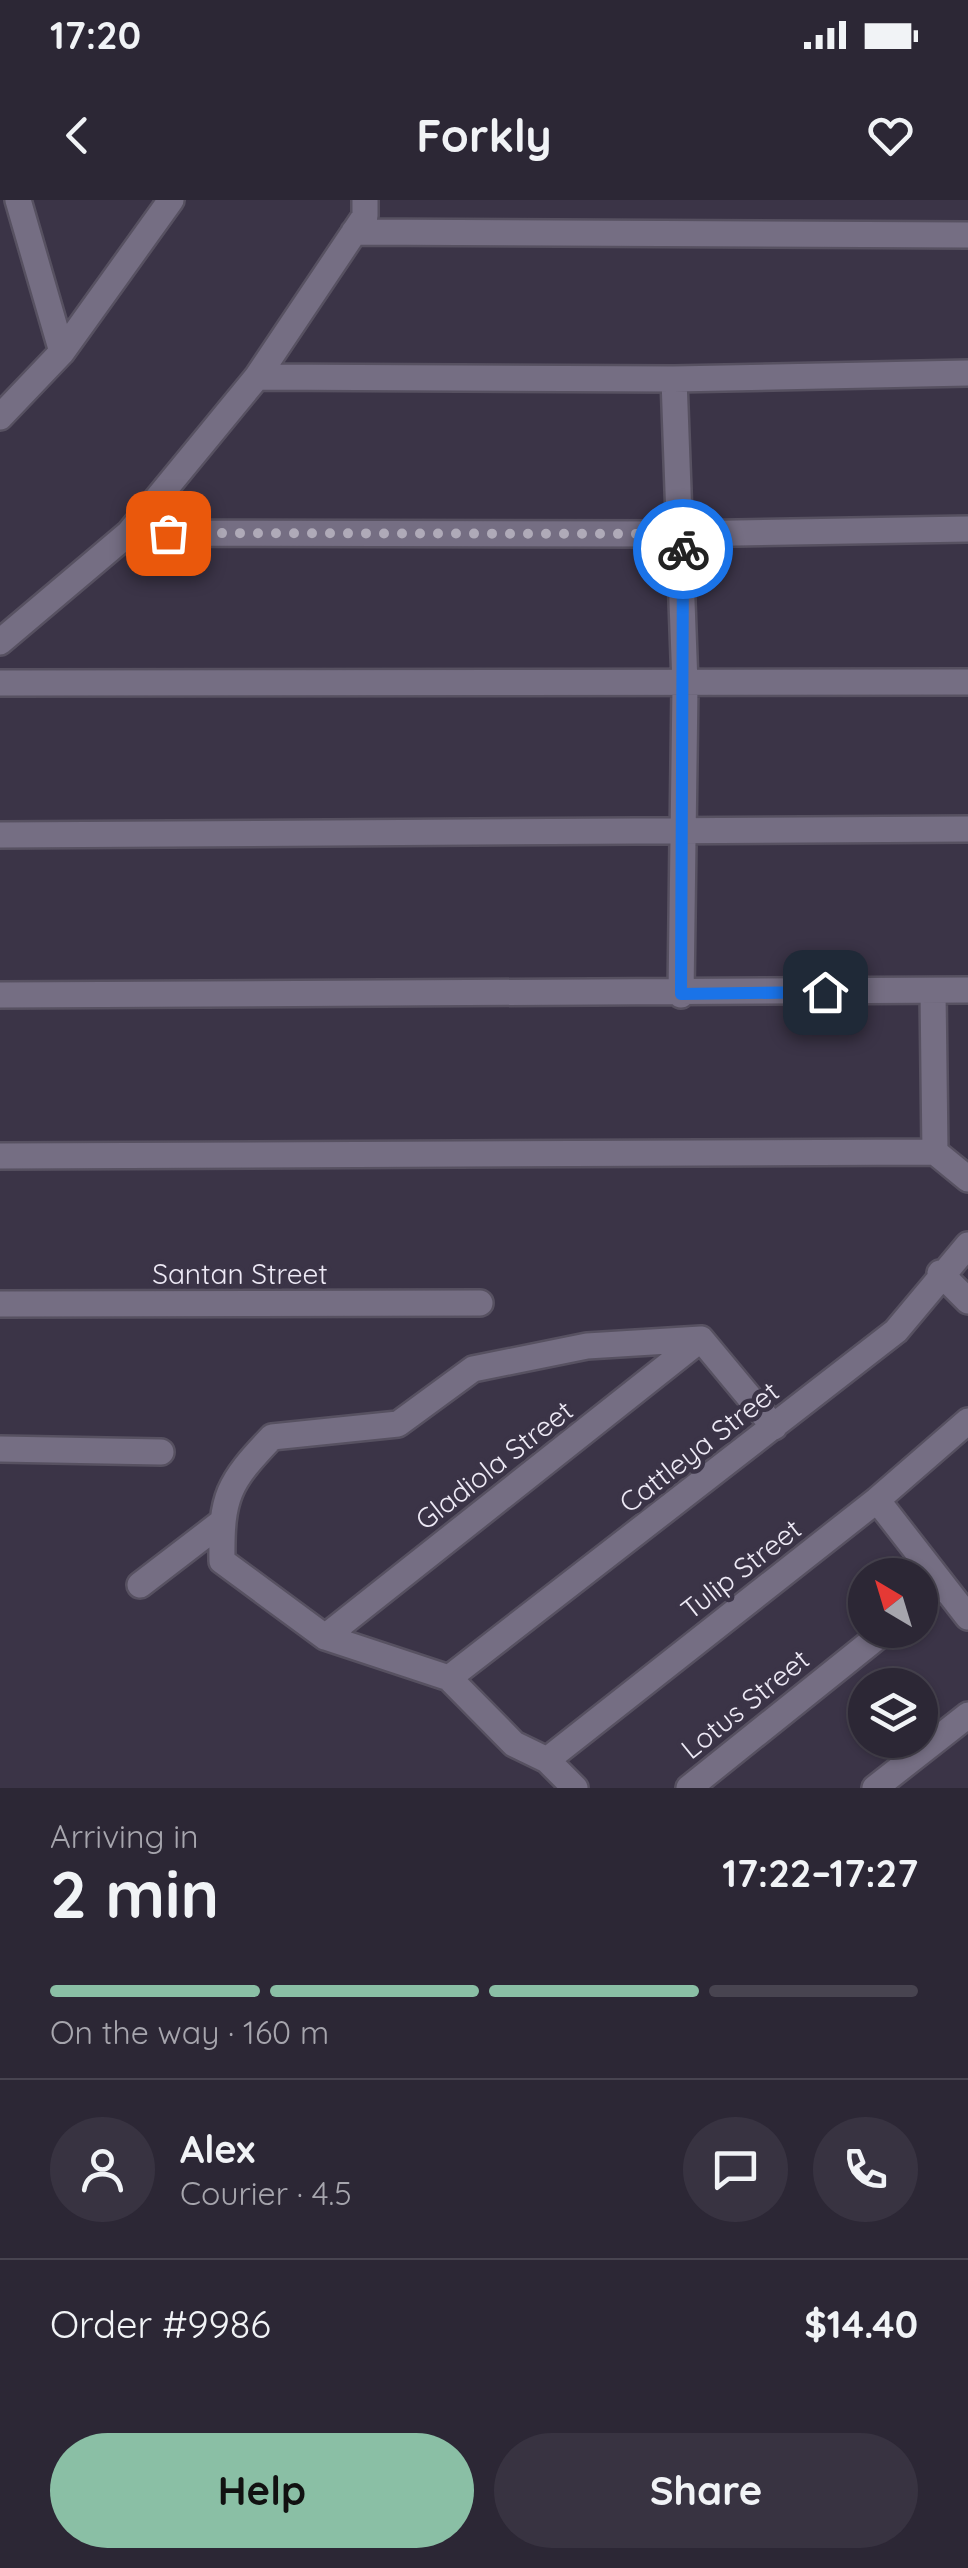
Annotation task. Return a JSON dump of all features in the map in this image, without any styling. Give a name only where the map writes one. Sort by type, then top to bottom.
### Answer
[{"type":"street","points":[[18,200],[62,352]]},
{"type":"street","points":[[0,417],[62,352],[171,200]]},
{"type":"street","points":[[0,642],[129,533],[257,377],[365,216],[364,200]]},
{"type":"street","points":[[354,232],[968,235]]},
{"type":"street","points":[[257,377],[674,379],[968,373]]},
{"type":"street","points":[[674,379],[683,534],[685,685],[681,994]]},
{"type":"street","points":[[129,533],[683,534],[968,529]]},
{"type":"street","points":[[0,683],[968,682]]},
{"type":"street","points":[[0,835],[968,829]]},
{"type":"street","points":[[0,995],[968,990]]},
{"type":"street","points":[[934,991],[935,1152]]},
{"type":"street","points":[[0,1156],[935,1152],[968,1179]]},
{"type":"street","name":"Cattleya Street","points":[[449,1678],[896,1331],[940,1273],[968,1245]]},
{"type":"street","points":[[940,1273],[968,1301]]},
{"type":"street","name":"Santan Street","points":[[0,1304],[480,1303]]},
{"type":"street","points":[[575,1788],[548,1760],[514,1744],[449,1678],[324,1637],[222,1560],[222,1522],[234,1477],[272,1437],[398,1424],[473,1369],[587,1346],[701,1339],[774,1427]]},
{"type":"street","name":"Gladiola Street","points":[[324,1637],[701,1339]]},
{"type":"street","name":"Tulip Street","points":[[548,1760],[877,1500],[968,1422]]},
{"type":"street","points":[[0,1448],[161,1452]]},
{"type":"street","points":[[877,1500],[968,1617]]},
{"type":"street","points":[[140,1585],[222,1522]]},
{"type":"street","name":"Lotus Street","points":[[689,1788],[864,1648]]},
{"type":"street","points":[[876,1788],[963,1728]]},
{"type":"way so far","points":[[168,533],[683,534],[683,549]]},
{"type":"route","points":[[683,549],[681,994],[825,992]]}]
